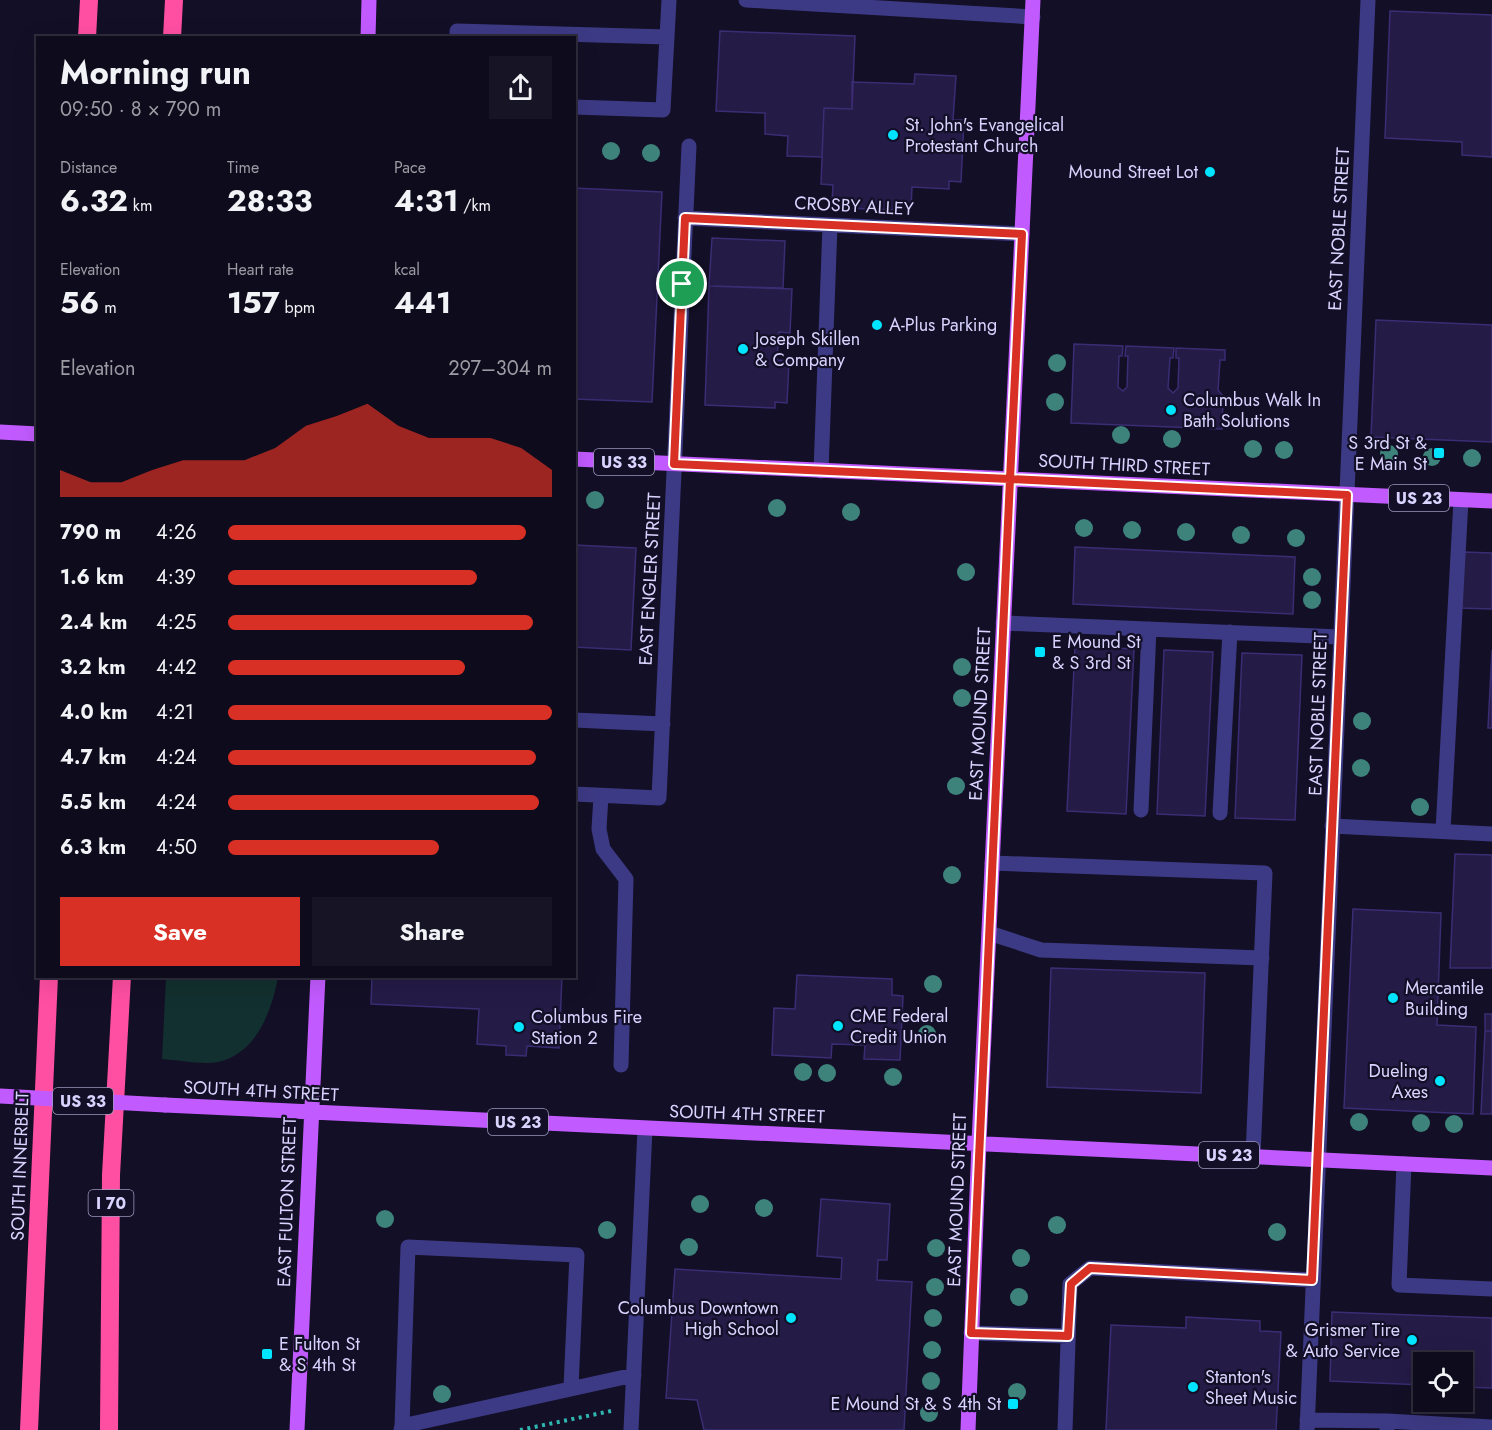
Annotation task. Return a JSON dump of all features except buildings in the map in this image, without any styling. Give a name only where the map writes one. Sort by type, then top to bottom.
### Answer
[{"type":"highway","points":[[87,36],[89,0]]},
{"type":"highway","points":[[172,36],[174,0]]},
{"type":"highway","name":"SOUTH INNERBELT","points":[[29,1430],[49,978]]},
{"type":"highway","name":"I 70","points":[[109,1430],[111,1175],[122,978]]},
{"type":"main road","points":[[368,36],[369,0]]},
{"type":"main road","name":"EAST MOUND STREET","points":[[968,1430],[979,1142],[1033,0]]},
{"type":"main road","points":[[0,432],[31,434]]},
{"type":"main road","name":"SOUTH THIRD STREET","points":[[576,459],[1492,501]]},
{"type":"main road","name":"EAST FULTON STREET","points":[[297,1430],[318,978]]},
{"type":"main road","name":"SOUTH 4TH STREET","points":[[0,1096],[310,1113],[979,1142],[1492,1168]]},
{"type":"lane","points":[[576,107],[663,110],[669,0]]},
{"type":"lane","points":[[746,0],[1033,17]]},
{"type":"lane","name":"EAST NOBLE STREET","points":[[1307,1425],[1368,0]]},
{"type":"lane","points":[[457,36],[457,31],[667,37]]},
{"type":"lane","name":"EAST ENGLER STREET","points":[[601,796],[659,798],[688,146]]},
{"type":"lane","name":"CROSBY ALLEY","points":[[685,218],[1022,234]]},
{"type":"lane","points":[[821,471],[831,225]]},
{"type":"lane","points":[[1443,831],[1461,500]]},
{"type":"lane","points":[[1003,623],[1340,637]]},
{"type":"lane","points":[[1141,810],[1149,629]]},
{"type":"lane","points":[[1220,813],[1230,632]]},
{"type":"lane","points":[[576,720],[663,724]]},
{"type":"lane","points":[[576,794],[601,796],[599,830],[603,849],[626,879],[621,1065]]},
{"type":"lane","points":[[1332,826],[1492,834]]},
{"type":"lane","points":[[992,863],[1266,873],[1254,1156]]},
{"type":"lane","points":[[989,933],[1041,950],[1262,958]]},
{"type":"lane","points":[[631,1430],[645,1129]]},
{"type":"lane","points":[[1404,1164],[1399,1285],[1492,1289]]},
{"type":"lane","points":[[571,1387],[577,1256],[408,1247],[402,1428],[571,1387],[634,1375]]},
{"type":"lane","points":[[1065,1430],[1071,1284],[1090,1268],[1312,1280]]},
{"type":"lane","points":[[971,1333],[1068,1336]]},
{"type":"lane","points":[[1307,1425],[1491,1427],[1491,1430]]},
{"type":"path","points":[[520,1430],[618,1410]]},
{"type":"green space","points":[[166,978],[278,978],[266,1017],[252,1041],[243,1050],[218,1062],[162,1059]]},
{"type":"place","name":"St. John's Evangelical Protestant Church","points":[[893,135]]},
{"type":"place","name":"Mound Street Lot","points":[[1210,172]]},
{"type":"place","name":"A-Plus Parking","points":[[877,325]]},
{"type":"place","name":"Joseph Skillen & Company","points":[[743,349]]},
{"type":"place","name":"Columbus Walk In Bath Solutions","points":[[1171,410]]},
{"type":"place","name":"S 3rd St & E Main St","points":[[1439,453]]},
{"type":"place","name":"E Mound St & S 3rd St","points":[[1040,652]]},
{"type":"place","name":"Mercantile Building","points":[[1393,998]]},
{"type":"place","name":"CME Federal Credit Union","points":[[838,1026]]},
{"type":"place","name":"Columbus Fire Station 2","points":[[519,1027]]},
{"type":"place","name":"Dueling Axes","points":[[1440,1081]]},
{"type":"place","name":"Columbus Downtown High School","points":[[791,1318]]},
{"type":"place","name":"Grismer Tire & Auto Service","points":[[1412,1340]]},
{"type":"place","name":"E Fulton St & S 4th St","points":[[267,1354]]},
{"type":"place","name":"Stanton's Sheet Music","points":[[1193,1387]]},
{"type":"place","name":"E Mound St & S 4th St","points":[[1013,1404]]},
{"type":"route","points":[[682,284],[674,464],[1010,479],[971,1333],[1068,1336],[1071,1284],[1090,1268],[1312,1280],[1347,495],[1010,479],[1022,234],[685,218],[682,284]]}]
